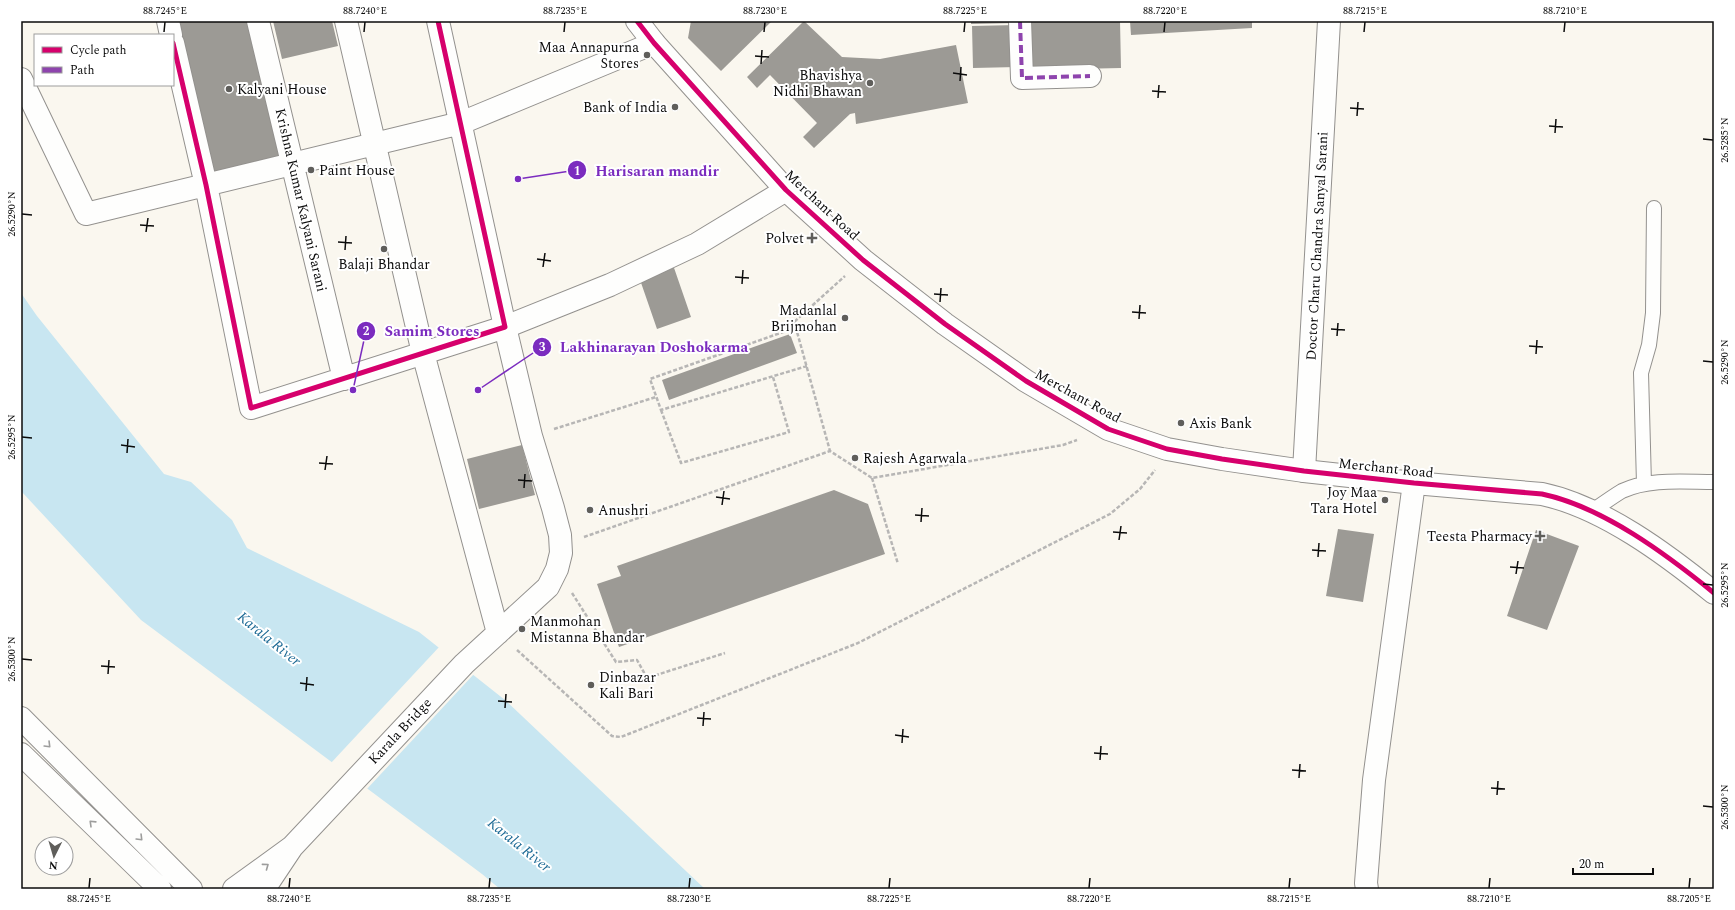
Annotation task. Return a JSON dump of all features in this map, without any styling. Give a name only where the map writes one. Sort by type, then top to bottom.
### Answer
[{"type":"street","points":[[168,21],[171,34]]},
{"type":"street","name":"Krishna Kumar Kalyani Sarani","points":[[258,21],[344,379]]},
{"type":"street","points":[[346,21],[422,354],[498,633]]},
{"type":"street","points":[[438,21],[505,327],[531,436],[553,508],[561,546]]},
{"type":"street","name":"Merchant Road","points":[[637,21],[654,43],[786,190],[863,260],[945,324],[1026,381],[1108,429],[1167,449],[1304,471],[1414,483],[1542,494],[1562,498],[1615,523],[1681,567],[1714,593]]},
{"type":"street","points":[[1020,21],[1022,78],[1090,76]]},
{"type":"street","name":"Doctor Charu Chandra Sanyal Sarani","points":[[1304,471],[1329,21]]},
{"type":"street","points":[[21,79],[86,214],[461,123],[654,43]]},
{"type":"street","points":[[174,47],[206,185],[251,408],[505,327],[610,285],[690,247],[786,190]]},
{"type":"street","points":[[1367,889],[1366,883],[1374,780],[1414,483]]},
{"type":"street","name":"Karala Bridge","points":[[292,847],[464,664],[548,587],[557,569],[562,553],[561,546]]},
{"type":"street","points":[[21,718],[191,889]]},
{"type":"street","points":[[21,754],[160,889]]},
{"type":"street","points":[[234,889],[292,847]]},
{"type":"street","points":[[264,889],[292,847]]},
{"type":"lane","points":[[1644,484],[1641,373],[1648,345],[1653,313],[1654,208]]},
{"type":"lane","points":[[1592,512],[1622,491],[1644,484],[1714,482]]},
{"type":"path","points":[[772,376],[789,432],[681,463],[650,379],[783,332],[863,260]]},
{"type":"path","points":[[794,322],[830,451],[872,478],[898,564]]},
{"type":"path","points":[[661,410],[807,366]]},
{"type":"path","points":[[531,436],[656,397]]},
{"type":"path","points":[[872,478],[1063,445],[1108,429]]},
{"type":"path","points":[[498,633],[612,736],[619,738],[858,643],[1103,518],[1125,502],[1149,480],[1167,449]]},
{"type":"path","points":[[561,546],[830,451]]},
{"type":"path","points":[[557,569],[616,662],[637,660],[647,678],[725,652]]},
{"type":"water","name":"Karala River","points":[[21,293],[37,316],[164,474],[191,482],[232,520],[247,548],[419,632],[505,700],[705,889],[500,889],[482,874],[141,620],[21,491]]},
{"type":"pier","points":[[440,646],[474,674],[366,790],[330,764]]},
{"type":"building","name":"Kalyani House","points":[[178,21],[247,21],[280,158],[214,173]]},
{"type":"building","points":[[273,21],[332,21],[338,46],[282,59]]},
{"type":"building","points":[[691,21],[772,21],[721,71],[688,38]]},
{"type":"building","name":"Bhavishya Nidhi Bhawan","points":[[804,21],[842,57],[880,59],[956,45],[968,103],[856,124],[855,113],[850,114],[814,148],[803,137],[817,123],[770,75],[757,88],[747,77]]},
{"type":"building","points":[[971,21],[1016,21],[1016,23],[971,24]]},
{"type":"building","points":[[1029,21],[1120,21],[1121,68],[1031,70]]},
{"type":"building","points":[[1130,21],[1252,21],[1252,28],[1131,35]]},
{"type":"building","points":[[1016,25],[1017,67],[973,68],[972,26]]},
{"type":"building","points":[[672,262],[691,317],[657,329],[638,274]]},
{"type":"building","points":[[790,334],[797,353],[669,400],[662,380]]},
{"type":"building","points":[[522,445],[535,495],[479,509],[467,459]]},
{"type":"building","points":[[834,490],[868,504],[885,554],[619,647],[597,584],[621,576],[617,566]]},
{"type":"building","points":[[1338,529],[1374,534],[1363,602],[1326,596]]},
{"type":"building","points":[[1536,530],[1579,546],[1547,630],[1507,616]]},
{"type":"marked path","points":[[1020,21],[1022,78],[1090,76]]},
{"type":"cycle path","points":[[174,47],[206,185],[251,408],[505,327],[438,21]]},
{"type":"cycle path","points":[[637,21],[654,43],[786,190],[863,260],[945,324],[1026,381],[1108,429],[1167,449],[1222,459],[1304,471],[1414,483],[1542,494],[1565,500],[1588,509],[1633,534],[1655,548],[1714,593]]},
{"type":"place","name":"Maa Annapurna Stores","points":[[647,55]]},
{"type":"place","name":"Bhavishya Nidhi Bhawan","points":[[870,83]]},
{"type":"place","name":"Kalyani House","points":[[229,89]]},
{"type":"place","name":"Bank of India","points":[[675,107]]},
{"type":"place","name":"Paint House","points":[[311,170]]},
{"type":"place","name":"Harisaran mandir","points":[[518,179]]},
{"type":"place","name":"Polvet","points":[[812,238]]},
{"type":"place","name":"Balaji Bhandar","points":[[384,249]]},
{"type":"place","name":"Madanlal Brijmohan","points":[[845,318]]},
{"type":"place","name":"Samim Stores","points":[[353,390]]},
{"type":"place","name":"Lakhinarayan Doshokarma","points":[[478,390]]},
{"type":"place","name":"Axis Bank","points":[[1181,423]]},
{"type":"place","name":"Rajesh Agarwala","points":[[855,458]]},
{"type":"place","name":"Joy Maa Tara Hotel","points":[[1385,500]]},
{"type":"place","name":"Anushri","points":[[590,510]]},
{"type":"place","name":"Teesta Pharmacy","points":[[1540,536]]},
{"type":"place","name":"Manmohan Mistanna Bhandar","points":[[522,629]]},
{"type":"place","name":"Dinbazar Kali Bari","points":[[591,685]]}]
